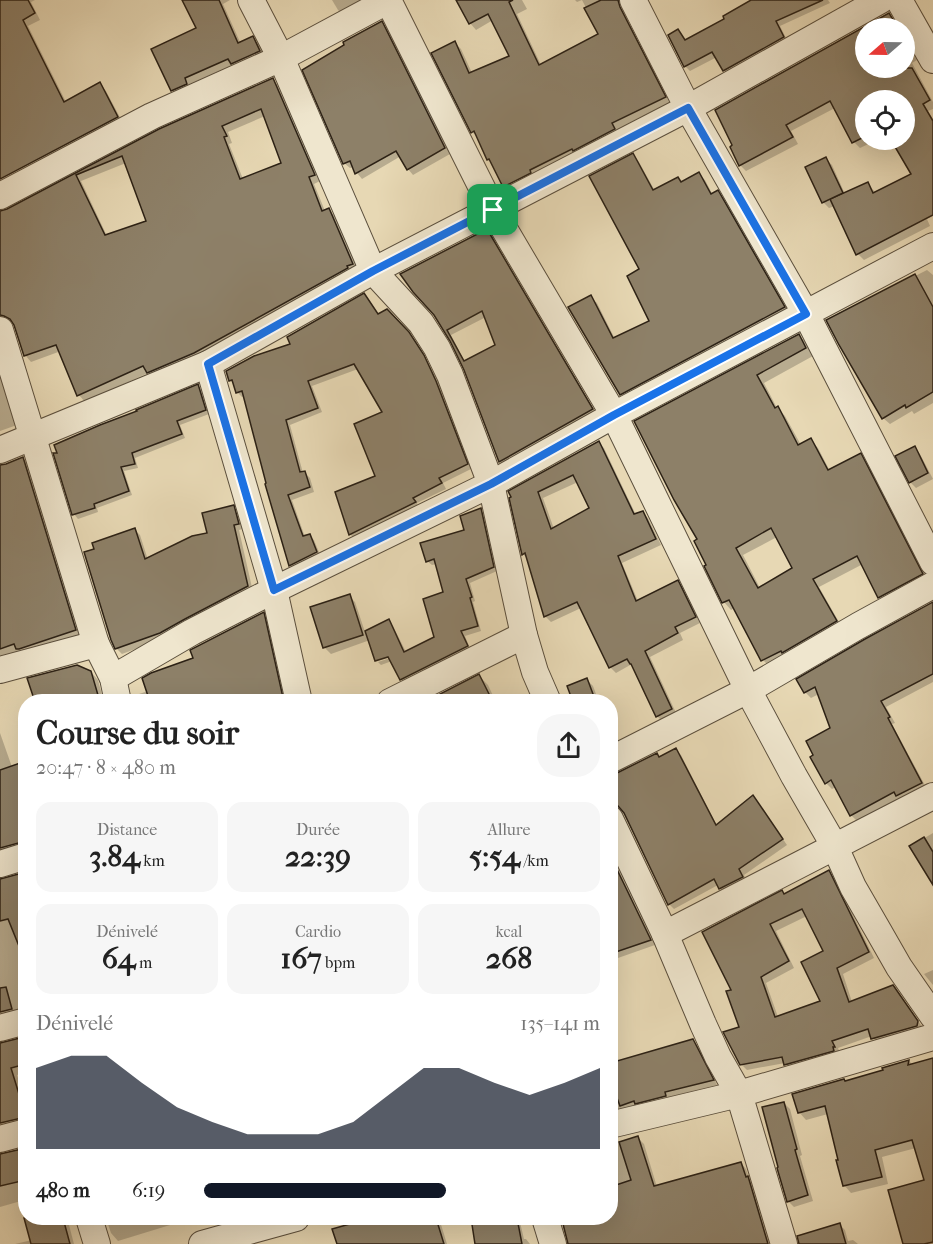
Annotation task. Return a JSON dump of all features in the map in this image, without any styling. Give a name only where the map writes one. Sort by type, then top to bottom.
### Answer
[{"type":"street","points":[[251,0],[281,58],[373,271],[421,323],[436,348],[464,411],[491,484],[524,635],[545,694]]},
{"type":"street","points":[[0,196],[152,116],[281,58],[388,0],[493,210],[614,415],[748,690],[794,776],[899,967],[933,1016]]},
{"type":"street","points":[[633,0],[688,108],[806,314],[933,562]]},
{"type":"street","points":[[0,450],[208,364],[373,271],[688,108],[881,0]]},
{"type":"street","points":[[899,0],[933,60]]},
{"type":"street","points":[[0,330],[96,644],[115,690],[192,632],[491,484],[614,415],[933,246]]},
{"type":"street","points":[[208,364],[274,590],[297,694]]},
{"type":"street","points":[[618,756],[748,690],[933,585]]},
{"type":"street","points":[[406,694],[524,635]]},
{"type":"street","points":[[0,670],[96,644]]},
{"type":"street","points":[[665,934],[933,796]]},
{"type":"street","points":[[618,836],[665,934],[718,1057],[739,1094],[784,1244]]},
{"type":"street","points":[[0,864],[18,858]]},
{"type":"street","points":[[0,1028],[18,1023]]},
{"type":"street","points":[[618,1123],[739,1094],[933,1037]]},
{"type":"street","points":[[0,1139],[18,1134]]},
{"type":"street","points":[[91,1225],[97,1244]]},
{"type":"street","points":[[547,1225],[553,1244]]},
{"type":"street","points":[[202,1244],[264,1230]]},
{"type":"building","points":[[0,0],[28,0],[35,13],[23,20],[64,102],[100,82],[118,117],[0,179]]},
{"type":"building","points":[[182,0],[219,0],[238,43],[253,36],[260,51],[231,64],[228,59],[185,78],[187,84],[171,91],[151,49],[196,28]]},
{"type":"building","points":[[456,0],[513,0],[509,2],[539,65],[598,34],[584,8],[601,0],[618,0],[666,97],[612,123],[615,129],[530,170],[531,173],[503,187],[474,131],[471,133],[431,53],[455,41],[469,73],[509,56],[488,14],[469,24]]},
{"type":"building","points":[[751,0],[823,0],[776,21],[784,37],[723,71],[712,52],[684,67],[668,35],[678,29],[685,40],[724,19],[723,16]]},
{"type":"building","points":[[889,13],[892,18],[880,18]]},
{"type":"building","points":[[382,21],[445,148],[407,170],[396,151],[355,174],[350,161],[343,164],[302,70],[344,45],[343,42]]},
{"type":"building","points":[[855,32],[855,78],[915,78],[915,73],[930,100],[923,104],[933,121],[933,215],[856,255],[830,199],[868,182],[873,193],[911,174],[897,150],[915,150],[915,90],[855,90],[855,142],[852,143],[830,101],[786,125],[793,137],[739,166],[730,147],[732,145],[715,110]]},
{"type":"building","points":[[273,78],[315,175],[309,177],[322,211],[329,208],[353,264],[194,353],[147,373],[143,366],[77,396],[56,345],[24,356],[14,325],[10,319],[0,315],[0,211],[159,129]],"holes":[[[261,109],[281,163],[240,179],[222,126]],[[122,156],[146,221],[105,235],[76,175]]]},
{"type":"building","points":[[633,153],[653,190],[678,177],[681,182],[699,172],[711,194],[718,190],[785,307],[620,395],[568,307],[591,295],[613,338],[649,321],[627,276],[639,269],[589,176]]},
{"type":"building","points":[[826,157],[843,193],[822,203],[805,167]]},
{"type":"building","points":[[487,229],[593,409],[499,462],[464,370],[450,341],[434,315],[400,274]],"holes":[[[482,311],[495,345],[464,361],[447,330]]]},
{"type":"building","points":[[915,274],[933,307],[933,392],[882,419],[826,320]]},
{"type":"building","points":[[364,293],[378,314],[387,309],[409,332],[424,355],[468,464],[439,478],[442,483],[413,498],[416,502],[349,535],[335,492],[375,476],[354,424],[382,412],[354,364],[308,381],[318,408],[286,420],[300,472],[305,471],[310,487],[288,495],[303,536],[310,534],[317,552],[289,566],[265,484],[242,391],[236,393],[226,371],[254,356],[290,344],[287,337]]},
{"type":"building","points":[[799,334],[806,348],[757,375],[775,408],[778,406],[798,445],[811,438],[828,470],[861,453],[923,574],[878,598],[857,556],[813,579],[837,621],[782,653],[781,651],[761,661],[729,600],[722,603],[694,541],[697,539],[674,500],[634,421]],"holes":[[[771,528],[792,568],[758,588],[736,548]]]},
{"type":"building","points":[[198,384],[206,410],[177,421],[182,434],[132,453],[135,464],[121,467],[129,491],[94,504],[95,508],[72,515],[53,453],[57,453],[54,445]]},
{"type":"building","points":[[599,441],[634,514],[643,511],[656,539],[618,556],[636,601],[678,580],[696,617],[675,627],[678,633],[645,651],[672,709],[656,717],[627,659],[609,668],[577,602],[544,617],[525,553],[522,555],[508,491]],"holes":[[[573,475],[589,508],[551,529],[538,492]]]},
{"type":"building","points":[[915,446],[928,473],[909,483],[895,456]]},
{"type":"building","points":[[23,457],[76,630],[19,649],[16,649],[14,644],[0,649],[0,465]]},
{"type":"building","points":[[234,505],[239,524],[234,525],[248,586],[160,633],[115,649],[84,552],[94,549],[92,543],[135,528],[145,559],[192,536],[207,533],[202,513]]},
{"type":"building","points":[[481,508],[494,567],[466,579],[478,626],[461,631],[468,646],[400,680],[388,657],[375,661],[365,631],[389,619],[404,652],[434,637],[423,599],[443,592],[434,559],[426,562],[420,543],[464,530],[460,516]]},
{"type":"building","points":[[350,594],[363,635],[323,648],[310,607]]},
{"type":"building","points":[[933,602],[933,674],[881,701],[922,783],[896,796],[894,792],[850,816],[831,780],[825,784],[810,757],[813,755],[806,741],[830,728],[815,687],[804,693],[796,679]]},
{"type":"building","points":[[264,612],[282,694],[147,694],[142,678],[193,658],[190,650]]},
{"type":"building","points":[[77,665],[91,671],[98,694],[32,694],[27,678]]},
{"type":"building","points":[[479,674],[489,694],[440,694]]},
{"type":"building","points":[[587,678],[593,694],[570,694],[567,686]]},
{"type":"building","points":[[676,748],[716,825],[753,795],[783,839],[739,869],[743,877],[719,889],[714,879],[668,905],[624,813],[618,806],[618,772],[657,753],[659,757]]},
{"type":"building","points":[[18,764],[18,843],[0,848],[0,770]]},
{"type":"building","points":[[924,837],[933,852],[933,885],[909,846]]},
{"type":"building","points":[[829,870],[869,952],[837,968],[849,1002],[893,985],[918,1021],[917,1026],[871,1039],[868,1029],[832,1041],[834,1051],[784,1065],[782,1057],[740,1065],[723,1032],[739,1027],[726,991],[731,990],[702,932],[782,890],[784,894]],"holes":[[[802,909],[823,951],[801,962],[820,1001],[775,1017],[761,977],[789,961],[770,924]]]},
{"type":"building","points":[[618,872],[651,940],[618,951]]},
{"type":"building","points":[[18,874],[18,944],[8,919],[0,921],[0,879]]},
{"type":"building","points":[[6,987],[12,1009],[0,1012],[0,988]]},
{"type":"building","points":[[18,1038],[18,1066],[11,1068],[18,1091],[18,1119],[0,1123],[0,1043]]},
{"type":"building","points":[[693,1039],[714,1080],[665,1092],[666,1096],[635,1104],[634,1101],[620,1106],[618,1061]]},
{"type":"building","points":[[933,1058],[933,1242],[903,1244],[888,1190],[924,1180],[912,1140],[875,1150],[882,1177],[843,1186],[825,1106],[798,1113],[792,1094],[883,1070],[882,1068],[909,1060],[908,1065]]},
{"type":"building","points":[[784,1102],[808,1195],[787,1202],[762,1107]]},
{"type":"building","points":[[638,1136],[654,1186],[741,1162],[746,1177],[748,1176],[768,1244],[568,1244],[563,1225],[618,1225],[618,1184],[631,1180],[619,1142]]},
{"type":"building","points":[[18,1150],[18,1182],[0,1186],[0,1154]]},
{"type":"building","points":[[840,1223],[846,1244],[799,1244],[797,1236]]},
{"type":"building","points":[[26,1225],[65,1225],[70,1244],[31,1244]]},
{"type":"building","points":[[346,1225],[438,1225],[444,1244],[337,1244],[332,1229]]},
{"type":"building","points":[[472,1225],[518,1225],[522,1244],[475,1244]]},
{"type":"route","points":[[688,108],[806,314],[614,415],[491,484],[274,590],[208,364],[373,271],[493,210],[688,108]]}]
